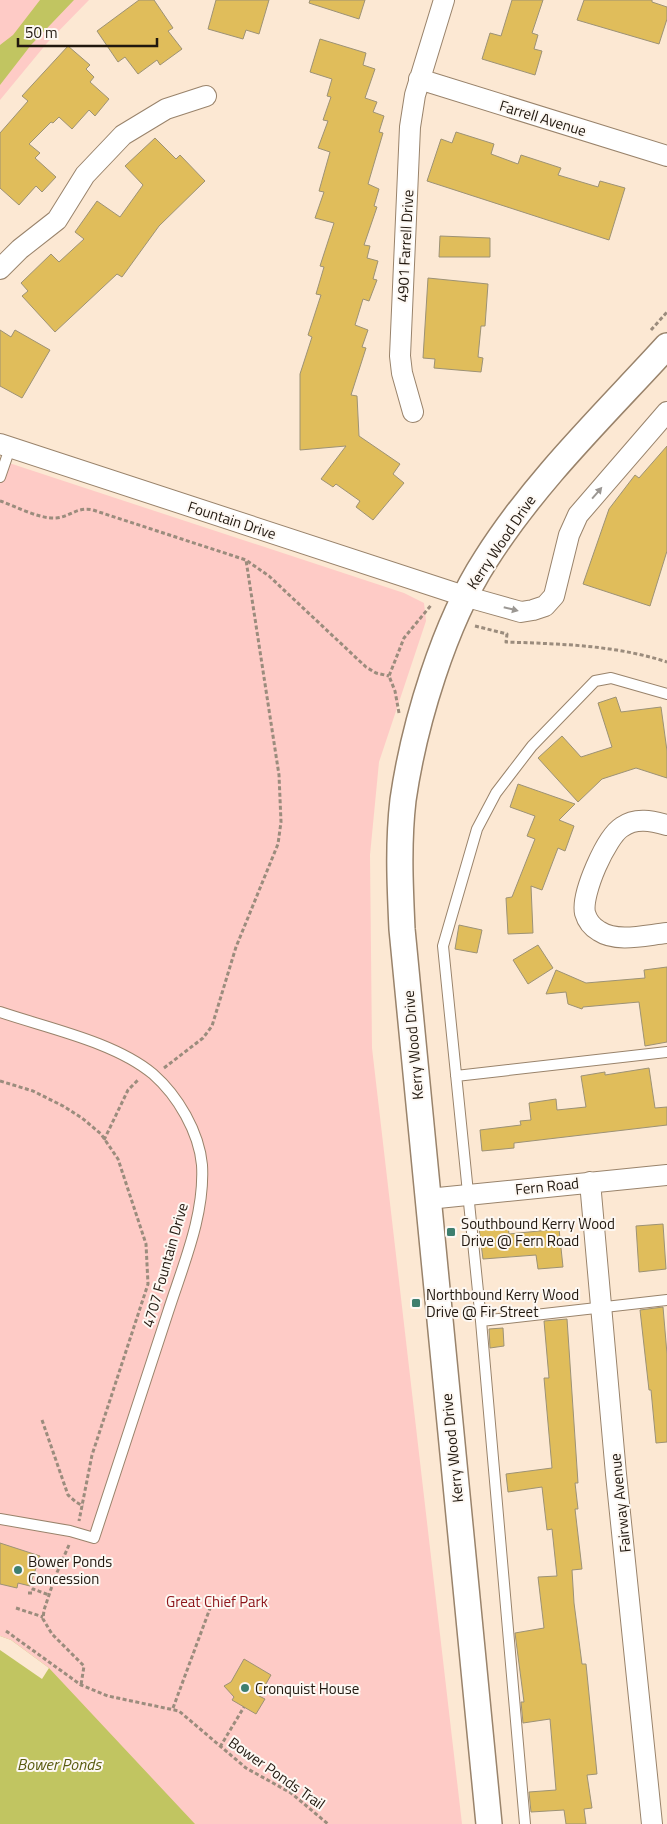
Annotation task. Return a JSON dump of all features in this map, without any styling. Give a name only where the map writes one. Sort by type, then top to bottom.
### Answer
[{"type":"street","name":"4901 Farrell Drive","points":[[413,412],[402,373],[400,356],[410,127],[419,80],[444,0]]},
{"type":"street","name":"Farrell Avenue","points":[[419,80],[667,156]]},
{"type":"street","points":[[0,269],[20,248],[58,220],[85,175],[123,135],[166,109],[206,96]]},
{"type":"street","name":"Kerry Wood Drive","points":[[489,1824],[402,929],[399,859],[403,802],[410,758],[453,619],[486,558],[527,502],[667,346]]},
{"type":"street","name":"Fountain Drive","points":[[5,446],[464,596],[521,612],[544,606],[554,596],[569,535],[578,515],[667,412]]},
{"type":"street","points":[[667,826],[639,821],[622,826],[614,834],[603,852],[584,904],[588,920],[599,932],[609,936],[627,937],[667,933]]},
{"type":"street","name":"Fern Road","points":[[428,1199],[667,1175]]},
{"type":"street","name":"Fairway Avenue","points":[[590,1182],[652,1824]]},
{"type":"lane","points":[[0,476],[5,446]]},
{"type":"lane","points":[[525,1824],[481,1321],[443,946],[477,829],[496,793],[532,746],[595,681],[611,678],[667,694]]},
{"type":"lane","name":"4707 Fountain Drive","points":[[0,1012],[121,1053],[153,1074],[180,1106],[198,1146],[202,1164],[199,1206],[190,1242],[94,1538],[75,1532],[0,1519]]},
{"type":"lane","points":[[456,1076],[667,1052]]},
{"type":"lane","points":[[481,1321],[667,1300]]},
{"type":"path","points":[[0,501],[51,518],[61,517],[79,509],[93,510],[246,560],[269,576],[359,660],[376,673],[389,676],[404,638],[428,609]]},
{"type":"path","points":[[104,1140],[131,1085],[165,1068],[203,1038],[212,1026],[236,948],[278,844],[281,822],[279,775],[246,560]]},
{"type":"path","points":[[475,626],[508,634],[506,642],[588,646],[624,651],[667,662]]},
{"type":"path","points":[[0,1081],[33,1092],[63,1106],[82,1118],[104,1140],[118,1159],[146,1244],[148,1284],[92,1455],[84,1506],[49,1595],[43,1617],[52,1634],[84,1666],[81,1685]]},
{"type":"path","points":[[42,1420],[68,1495],[84,1506]]},
{"type":"path","points":[[28,1593],[32,1593],[33,1589],[49,1595]]},
{"type":"path","points":[[6,1631],[81,1685],[122,1700],[173,1708],[212,1603]]},
{"type":"path","points":[[16,1608],[43,1617]]},
{"type":"path","points":[[220,1747],[244,1707]]},
{"type":"path","name":"Bower Ponds Trail","points":[[173,1708],[246,1768],[291,1793],[328,1824]]},
{"type":"green space","points":[[0,0],[89,0],[47,43],[0,100]]},
{"type":"green space","name":"Great Chief Park","points":[[0,460],[404,593],[424,603],[426,621],[379,762],[370,855],[372,1048],[462,1824],[0,1824]]},
{"type":"water","points":[[40,0],[74,0],[31,45],[0,85],[0,45],[13,35]]},
{"type":"water","name":"Bower Ponds","points":[[0,1636],[11,1640],[49,1668],[195,1824],[0,1824]]},
{"type":"pier","points":[[0,1636],[11,1640],[49,1668],[42,1679],[0,1650]]},
{"type":"building","points":[[139,0],[154,0],[173,28],[168,31],[182,49],[160,65],[157,60],[138,74],[125,57],[118,62],[97,31]]},
{"type":"building","points":[[216,0],[269,0],[259,34],[246,30],[243,39],[208,29]]},
{"type":"building","points":[[310,0],[365,0],[359,19],[309,3]]},
{"type":"building","points":[[512,0],[543,0],[532,33],[538,35],[534,49],[542,51],[535,75],[482,59],[490,33],[501,36]]},
{"type":"building","points":[[584,0],[652,0],[652,2],[667,7],[667,19],[659,44],[577,20]]},
{"type":"building","points":[[320,39],[366,53],[363,65],[375,69],[365,98],[377,102],[373,112],[384,116],[379,132],[383,133],[368,184],[379,189],[374,206],[377,207],[364,245],[370,246],[367,258],[378,261],[373,279],[377,280],[369,301],[363,299],[355,325],[368,330],[362,347],[366,348],[351,395],[357,396],[359,436],[400,464],[393,474],[404,483],[373,520],[356,507],[360,501],[336,484],[333,487],[321,479],[346,446],[300,450],[300,374],[312,337],[308,335],[321,295],[316,294],[324,267],[320,266],[334,223],[315,218],[324,192],[319,191],[330,152],[318,148],[328,121],[323,120],[331,97],[327,96],[332,79],[310,72]]},
{"type":"building","points":[[68,46],[90,65],[86,69],[94,77],[90,82],[109,99],[95,116],[89,110],[72,129],[59,117],[53,123],[51,122],[29,144],[40,153],[35,158],[56,177],[42,192],[36,186],[19,205],[0,188],[0,133],[28,101],[22,96]]},
{"type":"building","points":[[456,132],[494,144],[491,154],[518,164],[521,155],[561,168],[558,175],[598,187],[600,181],[625,188],[609,240],[427,181],[441,139],[452,143]]},
{"type":"building","points":[[155,138],[176,159],[180,155],[205,181],[159,226],[122,277],[117,274],[55,332],[22,296],[28,291],[21,283],[51,254],[59,262],[84,239],[75,232],[97,201],[120,217],[143,185],[125,166]]},
{"type":"building","points":[[440,236],[490,238],[490,257],[439,257]]},
{"type":"building","points":[[428,278],[488,284],[485,326],[481,326],[478,357],[483,358],[481,372],[434,368],[435,359],[423,358]]},
{"type":"building","points":[[0,330],[11,337],[15,330],[50,350],[22,398],[0,386]]},
{"type":"building","points":[[667,446],[667,551],[650,606],[583,584],[609,509],[635,475],[639,478]]},
{"type":"building","points":[[616,697],[621,712],[661,707],[667,751],[667,778],[636,768],[602,779],[578,802],[538,758],[562,736],[581,757],[612,747],[598,703]]},
{"type":"building","points":[[518,784],[575,804],[559,820],[574,826],[565,851],[558,848],[542,890],[531,886],[533,933],[508,934],[506,898],[512,897],[535,839],[527,836],[535,816],[510,807]]},
{"type":"building","points":[[459,925],[482,930],[477,953],[455,949]]},
{"type":"building","points":[[538,945],[553,968],[528,984],[513,960]]},
{"type":"building","points":[[667,967],[667,1042],[645,1046],[639,1002],[583,1007],[582,1009],[568,1004],[566,992],[546,994],[556,970],[586,983],[645,978],[644,970]]},
{"type":"building","points":[[649,1068],[655,1108],[667,1107],[667,1125],[514,1143],[514,1148],[482,1151],[480,1130],[521,1125],[520,1121],[531,1120],[529,1103],[556,1099],[557,1110],[586,1107],[581,1076],[605,1072],[605,1075]]},
{"type":"building","points":[[663,1224],[666,1269],[639,1272],[636,1226]]},
{"type":"building","points":[[508,1226],[509,1234],[559,1229],[563,1267],[538,1269],[536,1255],[483,1259],[479,1228]]},
{"type":"building","points":[[663,1307],[667,1354],[667,1442],[656,1443],[640,1310]]},
{"type":"building","points":[[567,1319],[578,1483],[575,1483],[578,1509],[575,1509],[582,1569],[572,1570],[574,1603],[582,1664],[586,1664],[597,1774],[587,1775],[592,1808],[584,1809],[586,1824],[566,1824],[564,1810],[531,1812],[529,1792],[556,1790],[550,1719],[523,1723],[521,1702],[524,1702],[515,1633],[544,1628],[538,1577],[557,1576],[552,1529],[547,1530],[542,1487],[508,1492],[506,1474],[552,1468],[544,1378],[549,1378],[544,1321]]},
{"type":"building","points":[[503,1328],[504,1346],[490,1348],[489,1329]]},
{"type":"building","name":"Bower Ponds Concession","points":[[0,1543],[40,1556],[30,1586],[18,1583],[17,1588],[0,1584]]},
{"type":"building","name":"Cronquist House","points":[[244,1659],[271,1675],[259,1696],[265,1699],[256,1714],[232,1700],[234,1697],[224,1686],[231,1682]]},
{"type":"place","name":"Southbound Kerry Wood Drive @ Fern Road","points":[[451,1232]]},
{"type":"place","name":"Northbound Kerry Wood Drive @ Fir Street","points":[[416,1303]]},
{"type":"place","name":"Bower Ponds Concession","points":[[18,1570]]},
{"type":"place","name":"Cronquist House","points":[[245,1688]]}]
